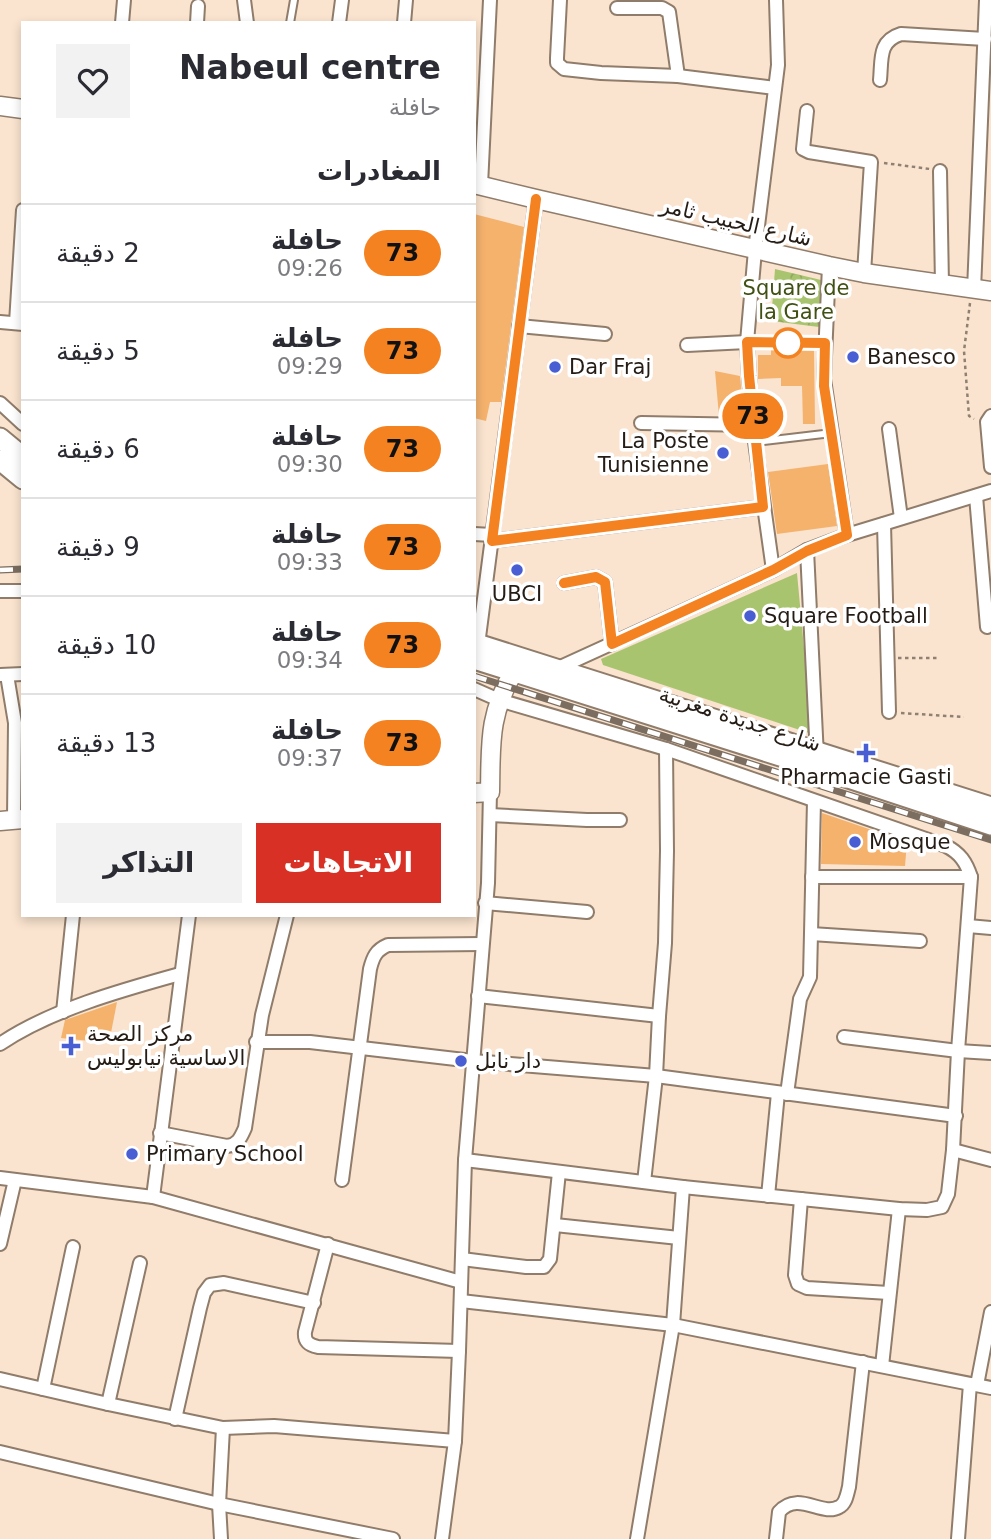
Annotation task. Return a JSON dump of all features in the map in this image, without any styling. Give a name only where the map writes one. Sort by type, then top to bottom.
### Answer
[{"type":"main road","points":[[0,106],[21,109]]},
{"type":"main road","name":"شارع الحبيب ثامر","points":[[478,184],[829,266],[982,291]]},
{"type":"main road","points":[[0,438],[21,455]]},
{"type":"main road","points":[[0,460],[21,477]]},
{"type":"main road","name":"شارع جديدة مغربية","points":[[476,649],[556,669],[817,759],[991,825]]},
{"type":"main road","name":"شارع جديدة مغربية","points":[[476,649],[514,671],[991,807]]},
{"type":"main road","points":[[482,793],[499,700],[514,671]]},
{"type":"street","points":[[122,21],[124,0]]},
{"type":"street","points":[[244,0],[247,21]]},
{"type":"street","points":[[339,21],[342,0]]},
{"type":"street","points":[[404,21],[406,0]]},
{"type":"street","points":[[478,184],[489,0]]},
{"type":"street","points":[[560,0],[557,58],[564,69],[678,76],[775,88]]},
{"type":"street","points":[[773,570],[755,442],[747,342],[755,250],[778,65],[776,0]]},
{"type":"street","points":[[982,291],[986,0]]},
{"type":"street","points":[[197,21],[198,6]]},
{"type":"street","points":[[617,8],[662,8],[669,12],[678,76]]},
{"type":"street","points":[[880,80],[883,50],[892,37],[901,34],[985,39]]},
{"type":"street","points":[[807,111],[803,149],[871,162],[864,273]]},
{"type":"street","points":[[940,171],[942,285]]},
{"type":"street","points":[[476,649],[536,199]]},
{"type":"street","points":[[0,322],[19,323],[21,266]]},
{"type":"street","points":[[829,266],[824,379],[847,535]]},
{"type":"street","points":[[519,326],[605,334]]},
{"type":"street","points":[[687,345],[747,342]]},
{"type":"street","points":[[0,403],[21,422]]},
{"type":"street","points":[[989,419],[991,467]]},
{"type":"street","points":[[641,423],[754,425]]},
{"type":"street","points":[[890,429],[901,519]]},
{"type":"street","points":[[556,669],[773,570],[807,551],[847,535],[991,491]]},
{"type":"street","points":[[976,496],[987,627]]},
{"type":"street","points":[[476,534],[492,538],[763,507]]},
{"type":"street","points":[[884,524],[889,712]]},
{"type":"street","points":[[807,551],[817,759]]},
{"type":"street","points":[[564,583],[596,577],[605,582],[612,644]]},
{"type":"street","points":[[0,591],[21,591]]},
{"type":"street","points":[[4,675],[15,723],[12,820]]},
{"type":"street","points":[[465,1160],[683,1187],[899,1209],[927,1210],[942,1206],[948,1194],[956,1116],[971,877],[960,855],[946,846],[666,749],[499,700],[476,690]]},
{"type":"street","points":[[643,1182],[656,1076],[665,943],[666,749]]},
{"type":"street","points":[[442,1539],[455,1441],[465,1160],[485,904],[481,883],[490,815],[482,793]]},
{"type":"street","points":[[768,1196],[800,999],[810,977],[814,801]]},
{"type":"street","points":[[490,815],[620,820]]},
{"type":"street","points":[[812,877],[971,877]]},
{"type":"street","points":[[485,904],[587,912]]},
{"type":"street","points":[[63,1012],[73,917]]},
{"type":"street","points":[[153,1197],[189,917]]},
{"type":"street","points":[[160,1133],[227,1146],[237,1143],[241,1138],[256,1042],[286,917]]},
{"type":"street","points":[[968,926],[991,928]]},
{"type":"street","points":[[811,934],[920,941]]},
{"type":"street","points":[[342,1181],[373,957],[377,951],[388,945],[482,944]]},
{"type":"street","points":[[0,1044],[21,1030],[63,1012],[127,988],[180,974]]},
{"type":"street","points":[[478,996],[659,1016]]},
{"type":"street","points":[[844,1037],[991,1053]]},
{"type":"street","points":[[256,1042],[310,1042],[472,1061],[656,1076],[956,1116]]},
{"type":"street","points":[[953,1150],[991,1160]]},
{"type":"street","points":[[462,1259],[544,1267],[550,1259],[559,1172]]},
{"type":"street","points":[[0,1178],[153,1197],[461,1282]]},
{"type":"street","points":[[0,1244],[15,1180]]},
{"type":"street","points":[[637,1539],[673,1325],[683,1187]]},
{"type":"street","points":[[801,1199],[795,1275],[798,1284],[807,1288],[890,1293]]},
{"type":"street","points":[[881,1366],[899,1209]]},
{"type":"street","points":[[555,1226],[679,1238]]},
{"type":"street","points":[[328,1244],[305,1336],[307,1343],[328,1348],[459,1351]]},
{"type":"street","points":[[43,1389],[73,1247]]},
{"type":"street","points":[[108,1404],[140,1263]]},
{"type":"street","points":[[175,1419],[200,1308],[204,1293],[210,1285],[224,1283],[314,1303]]},
{"type":"street","points":[[461,1301],[673,1325],[991,1388]]},
{"type":"street","points":[[958,1539],[973,1385],[991,1312]]},
{"type":"street","points":[[776,1539],[779,1512],[789,1504],[832,1509],[838,1508],[844,1502],[849,1487],[863,1362]]},
{"type":"street","points":[[0,1379],[223,1428],[274,1426],[455,1441]]},
{"type":"street","points":[[221,1539],[219,1504],[223,1428]]},
{"type":"street","points":[[0,1452],[219,1504],[393,1539]]},
{"type":"lane","points":[[290,21],[294,0]]},
{"type":"lane","points":[[747,342],[825,343]]},
{"type":"lane","points":[[755,442],[832,433]]},
{"type":"path","points":[[871,162],[940,171]]},
{"type":"path","points":[[982,291],[969,307],[964,351],[970,416],[989,419]]},
{"type":"path","points":[[888,658],[940,658]]},
{"type":"path","points":[[889,712],[964,718]]},
{"type":"green space","name":"Square de la Gare","points":[[775,269],[821,280],[819,327],[771,321]]},
{"type":"green space","name":"Square Football","points":[[797,573],[812,734],[603,665],[601,659]]},
{"type":"building","points":[[476,215],[524,227],[501,402],[490,402],[486,421],[476,418]]},
{"type":"building","points":[[771,349],[814,349],[815,424],[803,424],[802,386],[781,386],[781,378],[758,379],[758,355],[771,355]]},
{"type":"building","points":[[715,371],[740,376],[744,416],[719,416]]},
{"type":"building","points":[[828,464],[837,526],[777,534],[768,472]]},
{"type":"building","points":[[822,813],[907,842],[905,866],[821,864]]},
{"type":"building","points":[[117,1002],[109,1043],[61,1038],[65,1020]]},
{"type":"railway","points":[[0,570],[21,569]]},
{"type":"railway","points":[[476,677],[991,840]]},
{"type":"bus line","name":"73","points":[[536,199],[492,541],[763,507],[747,342],[825,343],[824,386],[847,535],[807,551],[773,570],[612,644],[605,582],[596,577],[564,583]]},
{"type":"place","name":"Banesco","points":[[853,357]]},
{"type":"place","name":"Dar Fraj","points":[[555,367]]},
{"type":"place","name":"La Poste Tunisienne","points":[[723,453]]},
{"type":"place","name":"UBCI","points":[[517,570]]},
{"type":"place","name":"Square Football","points":[[750,616]]},
{"type":"place","name":"Pharmacie Gasti","points":[[866,753]]},
{"type":"place","name":"Mosque","points":[[855,842]]},
{"type":"place","name":"مركز الصحة الاساسية نيابوليس","points":[[71,1046]]},
{"type":"place","name":"دار نابل","points":[[461,1061]]},
{"type":"place","name":"Primary School","points":[[132,1154]]}]
